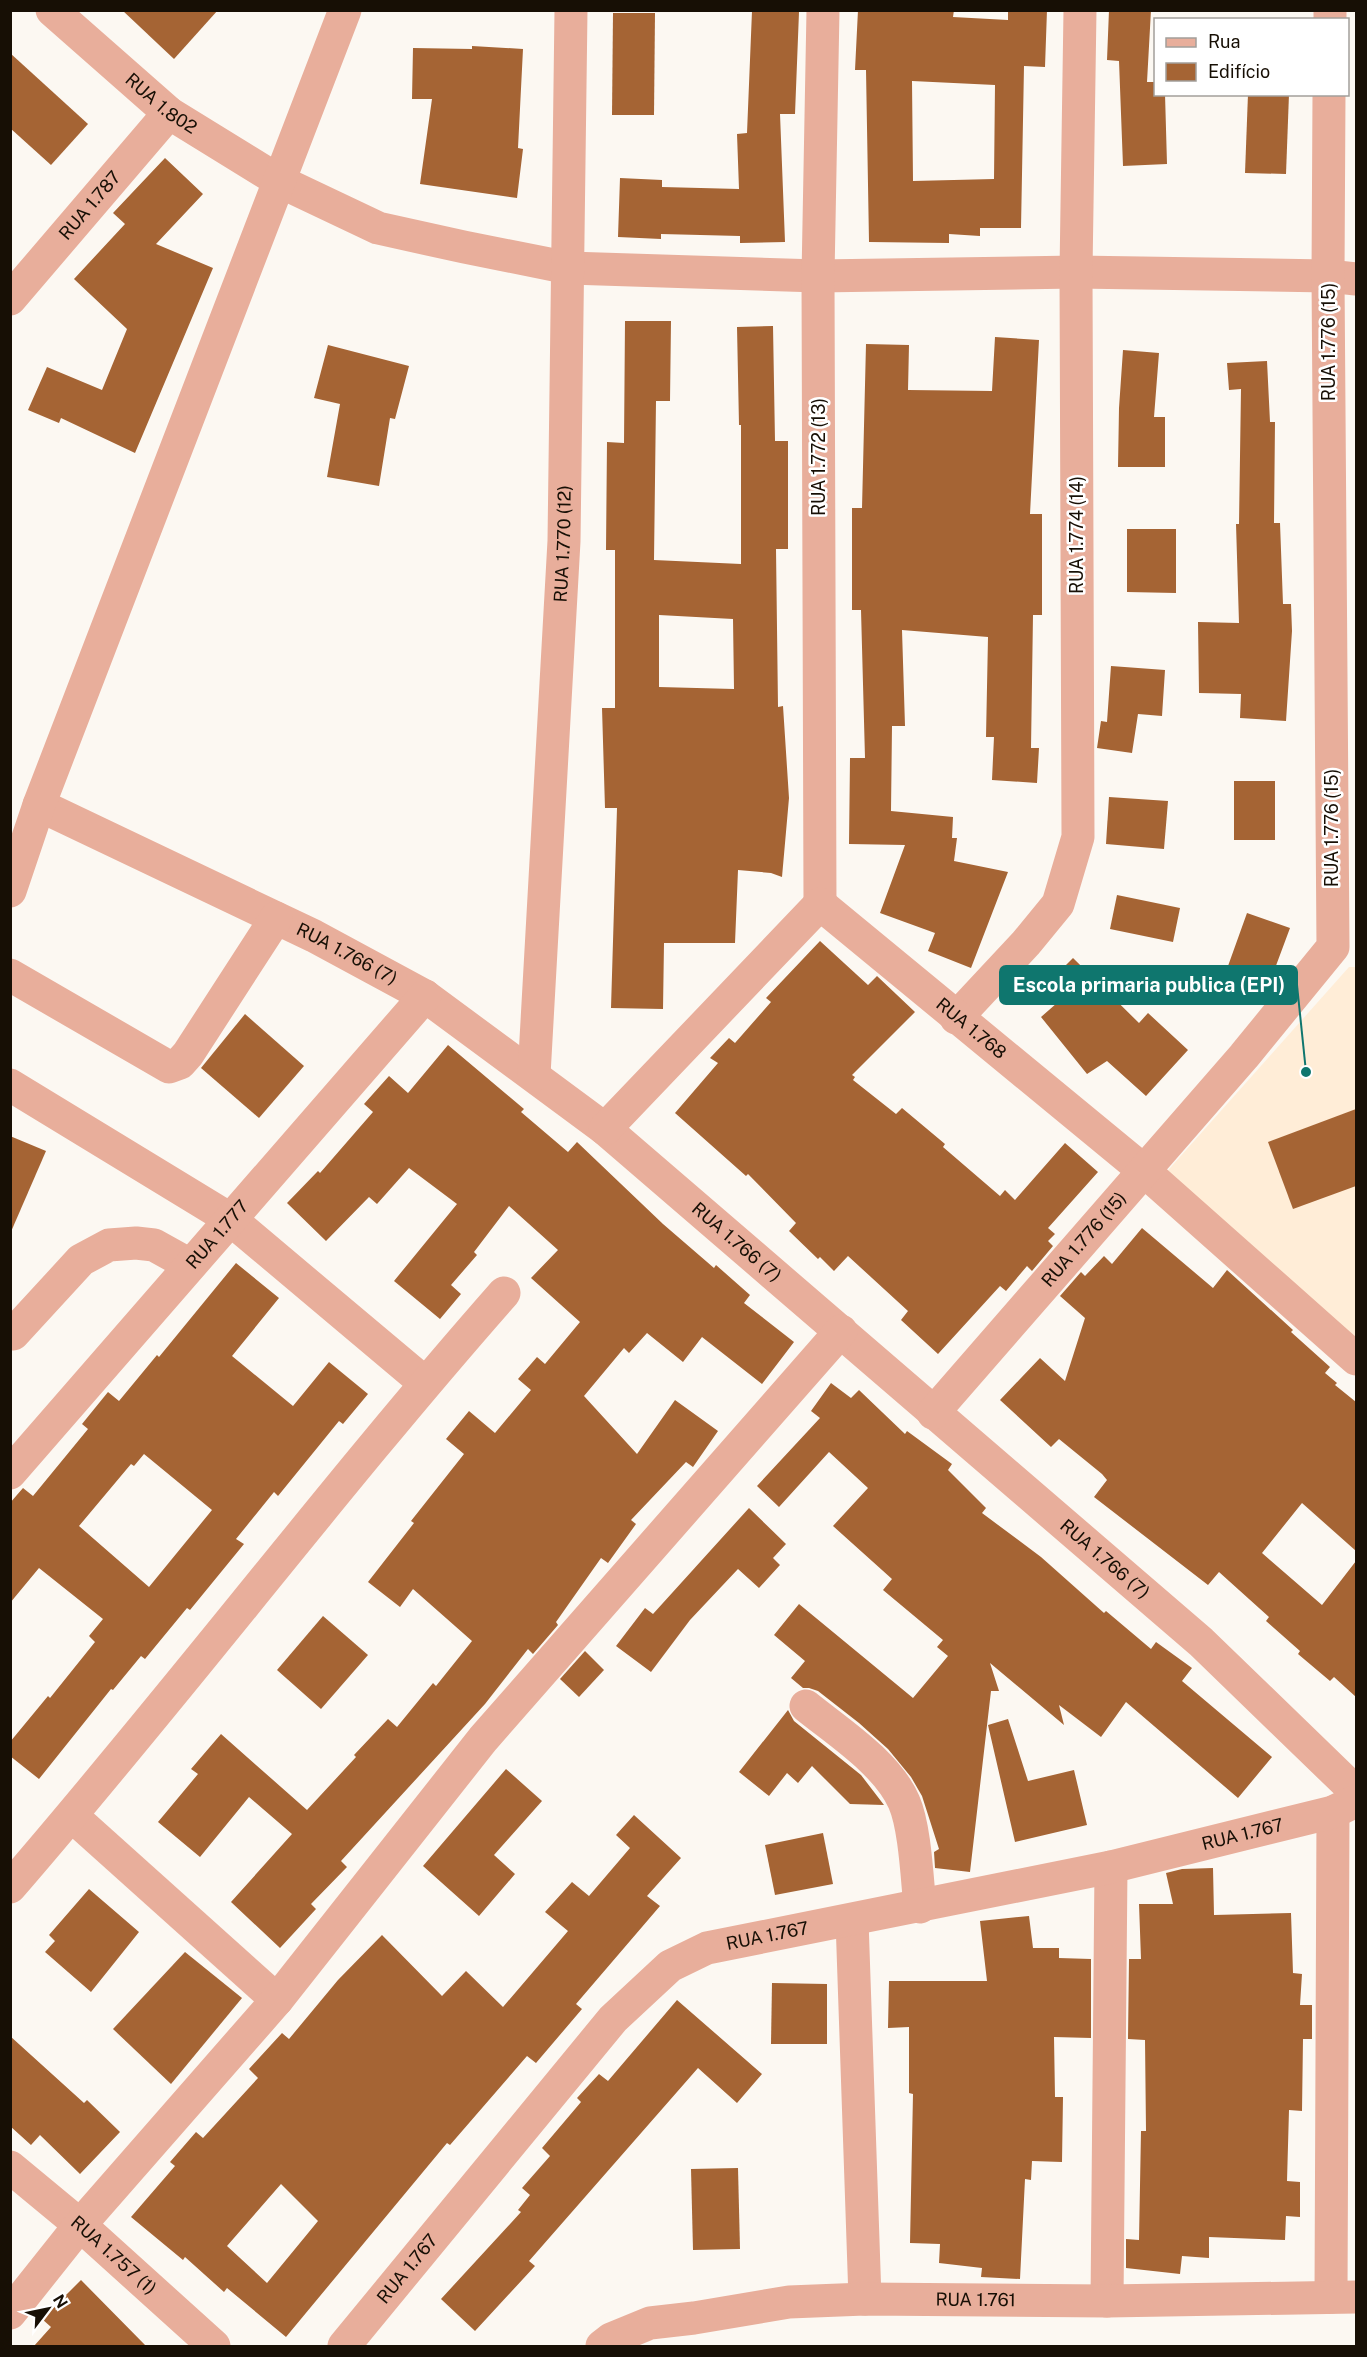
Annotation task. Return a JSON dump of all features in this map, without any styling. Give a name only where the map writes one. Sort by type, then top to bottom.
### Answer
[{"type":"street","name":"RUA 1.802","points":[[52,10],[170,113],[281,182],[378,228],[569,268],[818,276],[1076,272],[1342,277]]},
{"type":"street","points":[[10,891],[39,805],[281,182],[345,10]]},
{"type":"street","name":"RUA 1.770 (12)","points":[[534,1075],[564,542],[571,10]]},
{"type":"street","name":"RUA 1.772 (13)","points":[[820,904],[818,276],[823,10]]},
{"type":"street","name":"RUA 1.774 (14)","points":[[956,1017],[1026,943],[1058,904],[1078,837],[1076,272],[1080,10]]},
{"type":"street","name":"RUA 1.776 (15)","points":[[933,1413],[1143,1170],[1345,947],[1342,277],[1329,96]]},
{"type":"street","name":"RUA 1.787","points":[[10,299],[170,113]]},
{"type":"street","name":"RUA 1.766 (7)","points":[[39,805],[276,918],[425,996],[605,1129],[1201,1641],[1349,1802]]},
{"type":"street","points":[[605,1129],[820,904]]},
{"type":"street","name":"RUA 1.768","points":[[820,904],[1143,1170],[1356,1359]]},
{"type":"street","points":[[10,975],[169,1067],[180,1063],[188,1054],[276,918]]},
{"type":"street","name":"RUA 1.777","points":[[10,1473],[425,996]]},
{"type":"street","points":[[10,1085],[230,1219],[424,1383]]},
{"type":"street","points":[[13,1334],[81,1260],[109,1245],[136,1243],[154,1245],[190,1265]]},
{"type":"street","points":[[10,1887],[72,1816],[424,1383],[504,1293]]},
{"type":"street","points":[[10,2313],[80,2225],[277,2000],[483,1739],[841,1331]]},
{"type":"street","points":[[806,1706],[885,1772],[904,1802],[911,1830],[920,1906]]},
{"type":"street","points":[[1344,2297],[1349,1802]]},
{"type":"street","name":"RUA 1.767","points":[[344,2346],[613,2019],[670,1966],[707,1948],[1111,1867],[1349,1802]]},
{"type":"street","points":[[72,1816],[277,2000]]},
{"type":"street","points":[[1107,2301],[1111,1867]]},
{"type":"street","points":[[852,1920],[865,2299]]},
{"type":"street","name":"RUA 1.757 (1)","points":[[10,2167],[80,2225],[214,2346]]},
{"type":"street","name":"RUA 1.761","points":[[602,2346],[611,2339],[650,2323],[789,2302],[865,2299],[1107,2301],[1344,2297]]},
{"type":"shaded area","points":[[1349,967],[1356,967],[1356,1341],[1162,1177]]},
{"type":"building","points":[[122,10],[218,10],[174,59]]},
{"type":"building","points":[[858,10],[954,10],[953,17],[1008,20],[1008,10],[1047,10],[1045,67],[1024,66],[1021,228],[980,228],[980,236],[949,234],[949,243],[869,242],[866,70],[855,70]],"holes":[[[912,81],[995,85],[994,179],[913,181]]]},
{"type":"building","points":[[1109,10],[1151,10],[1147,82],[1154,82],[1154,96],[1165,96],[1167,164],[1123,166],[1119,61],[1107,60]]},
{"type":"building","points":[[752,11],[799,12],[795,114],[780,114],[785,242],[740,243],[740,236],[661,234],[661,239],[618,237],[620,178],[662,180],[662,187],[739,189],[737,134],[747,133]]},
{"type":"building","points":[[613,13],[655,13],[654,115],[612,115]]},
{"type":"building","points":[[472,46],[523,49],[518,148],[523,149],[517,198],[420,184],[432,99],[412,99],[413,48],[472,49]]},
{"type":"building","points":[[10,53],[88,124],[51,165],[10,128]]},
{"type":"building","points":[[1248,96],[1289,96],[1286,174],[1245,173]]},
{"type":"building","points":[[165,158],[203,194],[156,244],[213,268],[135,453],[61,418],[59,423],[28,410],[47,367],[102,390],[127,329],[74,279],[125,224],[113,213]]},
{"type":"building","points":[[625,321],[671,321],[670,401],[656,401],[654,560],[741,564],[741,425],[739,425],[737,327],[773,326],[775,441],[788,441],[788,549],[776,549],[778,707],[783,706],[789,798],[782,877],[771,873],[738,870],[735,943],[664,943],[663,1009],[611,1008],[617,808],[605,808],[602,708],[615,708],[615,550],[606,550],[607,442],[624,443]],"holes":[[[659,615],[733,619],[734,689],[659,687]]]},
{"type":"building","points":[[995,337],[1039,340],[1030,514],[1042,514],[1042,615],[1033,615],[1031,748],[1039,748],[1037,783],[992,780],[994,737],[986,737],[988,637],[902,630],[905,726],[892,726],[891,811],[953,817],[952,838],[957,838],[954,861],[1008,872],[971,968],[928,951],[935,933],[880,913],[905,845],[849,844],[850,758],[865,758],[861,610],[852,610],[852,508],[862,508],[866,344],[909,345],[908,390],[992,391]]},
{"type":"building","points":[[328,345],[409,366],[395,419],[390,418],[379,486],[327,477],[340,404],[314,398]]},
{"type":"building","points":[[1123,350],[1159,353],[1154,417],[1165,417],[1165,467],[1118,467]]},
{"type":"building","points":[[1267,361],[1270,422],[1275,422],[1274,523],[1280,523],[1283,604],[1291,604],[1292,631],[1286,721],[1240,718],[1241,694],[1199,693],[1198,622],[1239,623],[1236,524],[1239,524],[1241,389],[1229,390],[1227,363]]},
{"type":"building","points":[[1127,529],[1176,529],[1176,593],[1127,592]]},
{"type":"building","points":[[1111,666],[1165,670],[1162,716],[1138,714],[1132,753],[1097,748],[1101,721],[1107,722]]},
{"type":"building","points":[[1234,781],[1275,781],[1275,840],[1234,840]]},
{"type":"building","points":[[1109,797],[1168,801],[1164,849],[1106,844]]},
{"type":"building","points":[[1117,895],[1180,908],[1173,942],[1110,929]]},
{"type":"building","points":[[1247,913],[1290,928],[1274,971],[1258,965],[1254,975],[1228,966]]},
{"type":"building","points":[[820,941],[868,985],[877,976],[915,1012],[852,1075],[855,1077],[853,1080],[896,1114],[902,1108],[945,1144],[943,1147],[1000,1196],[1005,1190],[1015,1200],[1065,1143],[1098,1172],[1048,1228],[1055,1234],[1048,1241],[1053,1246],[1032,1271],[1027,1266],[1006,1291],[1000,1286],[938,1354],[901,1320],[908,1311],[848,1256],[834,1271],[820,1257],[818,1259],[789,1231],[796,1223],[748,1174],[746,1176],[675,1113],[718,1063],[710,1058],[729,1038],[735,1043],[771,1002],[766,998]]},
{"type":"building","points":[[1073,958],[1139,1023],[1148,1013],[1188,1050],[1146,1096],[1107,1061],[1087,1074],[1041,1017],[1057,1003],[1043,988]]},
{"type":"building","points":[[245,1014],[304,1066],[259,1118],[201,1068]]},
{"type":"building","points":[[448,1045],[524,1109],[521,1112],[568,1152],[577,1142],[663,1224],[714,1268],[716,1265],[750,1295],[744,1303],[794,1342],[762,1384],[702,1337],[683,1362],[647,1333],[629,1353],[624,1348],[584,1396],[637,1454],[675,1400],[718,1431],[693,1467],[686,1462],[631,1520],[636,1524],[608,1563],[601,1558],[556,1622],[558,1625],[533,1654],[528,1649],[485,1704],[341,1861],[347,1867],[311,1904],[316,1909],[280,1948],[231,1902],[292,1834],[249,1797],[200,1857],[158,1822],[198,1774],[191,1769],[221,1734],[307,1810],[388,1719],[397,1727],[433,1683],[436,1686],[472,1641],[413,1589],[400,1607],[368,1582],[414,1523],[411,1521],[464,1454],[446,1439],[469,1411],[495,1433],[531,1390],[518,1379],[537,1357],[545,1364],[580,1322],[531,1278],[558,1250],[509,1206],[474,1252],[477,1255],[451,1285],[461,1294],[440,1319],[394,1281],[457,1204],[409,1168],[377,1204],[369,1197],[326,1241],[287,1203],[318,1171],[320,1173],[373,1112],[364,1104],[389,1076],[408,1093]]},
{"type":"building","points":[[1356,1109],[1356,1186],[1293,1209],[1268,1142]]},
{"type":"building","points":[[10,1136],[46,1151],[10,1234]]},
{"type":"building","points":[[1142,1228],[1213,1288],[1227,1270],[1330,1367],[1325,1373],[1337,1383],[1335,1385],[1356,1402],[1356,1551],[1302,1503],[1262,1553],[1322,1605],[1356,1561],[1356,1697],[1334,1677],[1330,1681],[1298,1654],[1300,1651],[1266,1621],[1269,1617],[1219,1572],[1208,1585],[1094,1497],[1107,1480],[1102,1474],[1059,1439],[1051,1447],[1000,1400],[1040,1358],[1065,1381],[1085,1318],[1060,1296],[1081,1272],[1085,1276],[1104,1256],[1112,1264]]},
{"type":"building","points":[[236,1263],[279,1298],[232,1356],[293,1406],[329,1362],[368,1394],[343,1424],[339,1421],[278,1496],[274,1492],[236,1539],[244,1544],[190,1610],[187,1608],[145,1659],[141,1656],[113,1690],[111,1689],[39,1779],[10,1756],[10,1742],[48,1696],[50,1698],[95,1642],[89,1636],[103,1619],[39,1568],[10,1603],[10,1503],[23,1488],[33,1496],[88,1429],[82,1424],[108,1392],[119,1401],[157,1355],[159,1357]],"holes":[[[144,1454],[212,1510],[149,1587],[79,1526],[131,1464],[134,1466]]]},
{"type":"building","points":[[831,1383],[851,1398],[859,1390],[905,1434],[907,1431],[952,1464],[948,1470],[986,1508],[982,1513],[1041,1557],[1104,1613],[1106,1611],[1151,1649],[1156,1642],[1192,1668],[1182,1681],[1272,1757],[1238,1798],[1126,1702],[1101,1737],[1059,1705],[1064,1725],[990,1663],[999,1691],[991,1691],[970,1872],[935,1868],[934,1852],[939,1849],[922,1796],[911,1777],[888,1749],[859,1723],[818,1691],[803,1688],[791,1678],[805,1661],[774,1635],[799,1604],[913,1698],[948,1656],[937,1647],[943,1640],[883,1590],[892,1579],[833,1526],[868,1488],[829,1452],[779,1507],[757,1486],[820,1418],[811,1411]]},
{"type":"building","points":[[749,1508],[786,1544],[773,1558],[780,1565],[759,1588],[738,1569],[690,1620],[651,1672],[616,1646],[645,1608],[653,1614]]},
{"type":"building","points":[[323,1616],[368,1655],[321,1709],[277,1670]]},
{"type":"building","points":[[585,1651],[604,1670],[579,1697],[560,1679]]},
{"type":"building","points":[[788,1710],[794,1721],[861,1775],[884,1805],[850,1804],[812,1766],[798,1783],[787,1773],[769,1796],[739,1772]]},
{"type":"building","points":[[1008,1719],[1028,1781],[1074,1770],[1087,1825],[1015,1842],[988,1725]]},
{"type":"building","points":[[506,1769],[542,1801],[494,1855],[515,1874],[479,1916],[423,1866]]},
{"type":"building","points":[[634,1815],[681,1858],[647,1896],[660,1906],[576,2004],[582,2009],[536,2063],[527,2056],[450,2145],[447,2143],[286,2337],[227,2288],[224,2292],[185,2257],[183,2260],[131,2217],[175,2166],[170,2162],[196,2132],[203,2138],[258,2078],[249,2069],[282,2033],[289,2039],[338,1980],[382,1935],[442,1996],[466,1971],[503,2007],[568,1931],[545,1912],[572,1882],[589,1896],[630,1848],[616,1835]],"holes":[[[281,2184],[318,2221],[267,2283],[227,2246]]]},
{"type":"building","points":[[823,1833],[833,1884],[775,1895],[765,1845]]},
{"type":"building","points":[[1213,1868],[1214,1915],[1291,1913],[1293,1973],[1302,1974],[1300,2005],[1312,2005],[1312,2039],[1303,2039],[1302,2111],[1289,2110],[1287,2181],[1300,2182],[1300,2217],[1286,2216],[1285,2240],[1209,2237],[1209,2258],[1182,2256],[1180,2274],[1126,2268],[1126,2239],[1139,2240],[1141,2131],[1146,2131],[1145,2040],[1128,2039],[1129,1959],[1141,1959],[1139,1904],[1173,1904],[1166,1873],[1182,1869]]},
{"type":"building","points":[[89,1889],[139,1932],[91,1992],[45,1952],[55,1941],[49,1935]]},
{"type":"building","points":[[1029,1916],[1033,1948],[1059,1948],[1059,1958],[1091,1959],[1091,2038],[1054,2037],[1055,2097],[1063,2097],[1062,2162],[1032,2161],[1031,2180],[1025,2179],[1020,2279],[981,2277],[982,2268],[939,2263],[940,2244],[910,2243],[913,2094],[909,2093],[909,2027],[888,2028],[889,1981],[987,1981],[980,1921]]},
{"type":"building","points":[[185,1952],[242,1998],[171,2084],[113,2029]]},
{"type":"building","points":[[772,1983],[827,1984],[827,2044],[771,2044]]},
{"type":"building","points":[[677,2000],[762,2074],[737,2103],[698,2068],[529,2261],[535,2266],[475,2331],[441,2299],[521,2212],[518,2210],[530,2195],[522,2188],[550,2156],[542,2148],[581,2102],[577,2098],[599,2074],[608,2081]]},
{"type":"building","points":[[10,2036],[84,2103],[87,2100],[120,2132],[80,2174],[40,2135],[31,2145],[10,2126]]},
{"type":"building","points":[[738,2168],[740,2249],[693,2250],[691,2169]]},
{"type":"building","points":[[81,2280],[146,2346],[34,2346],[51,2327],[42,2319]]},
{"type":"place","name":"Escola primaria publica (EPI)","points":[[1306,1072]]}]
